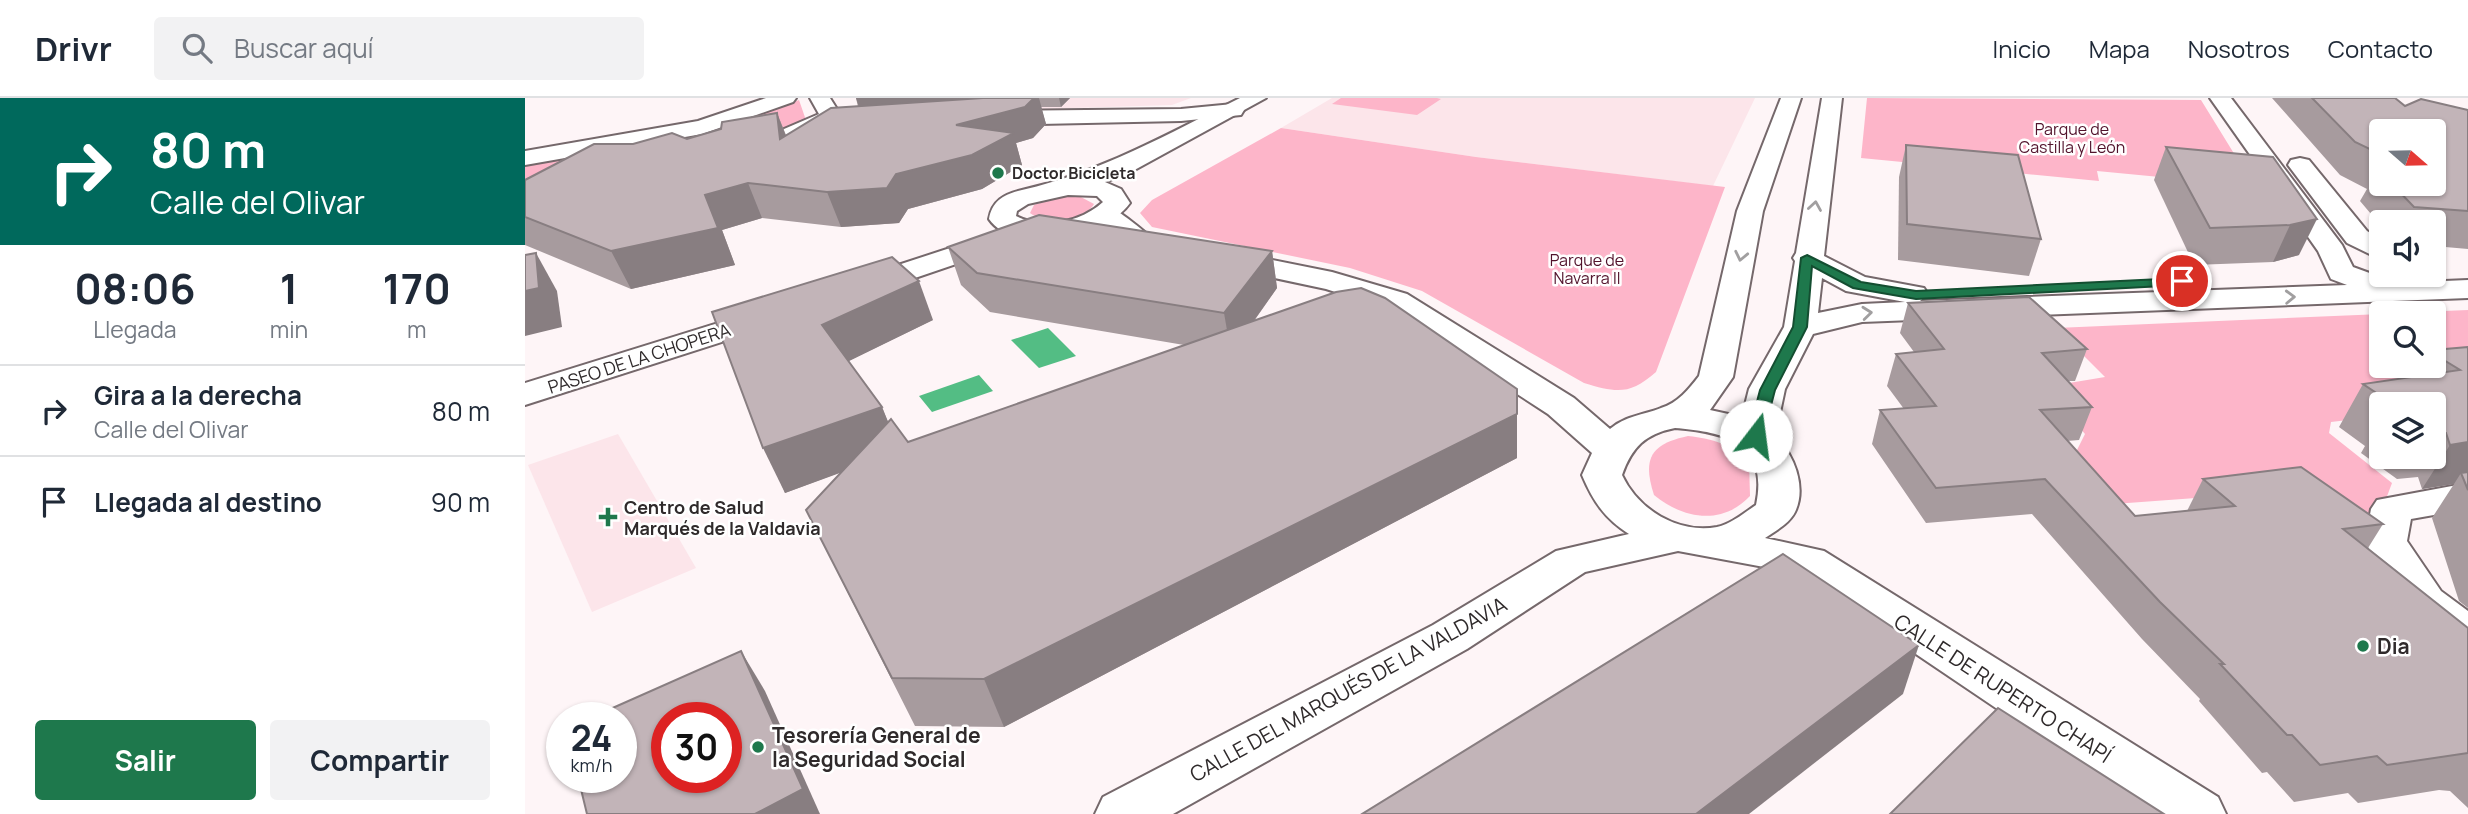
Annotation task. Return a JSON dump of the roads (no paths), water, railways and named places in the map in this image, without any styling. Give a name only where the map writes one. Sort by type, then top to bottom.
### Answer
[{"type":"street","points":[[525,158],[702,127],[786,98]]},
{"type":"street","points":[[975,119],[1187,123],[1233,110],[1255,98]]},
{"type":"street","points":[[1002,219],[830,288],[1045,230],[1087,223],[1110,204],[1281,98]]},
{"type":"street","points":[[1561,406],[1665,418],[1729,423],[1756,436],[1769,451],[1779,480],[1775,512],[1739,534],[1696,539],[1646,527],[1614,501],[1602,475],[1611,450],[1633,426],[1665,418],[1697,402],[1716,377],[1750,211],[1791,98]]},
{"type":"street","points":[[1756,436],[1767,390],[1800,327],[1807,258],[1832,98]]},
{"type":"street","points":[[2220,98],[2332,251],[2341,273]]},
{"type":"street","points":[[2247,98],[2357,237],[2369,244]]},
{"type":"street","points":[[766,139],[854,126],[825,108],[792,134]]},
{"type":"street","points":[[1002,219],[1005,208],[1019,198],[1068,187],[1120,168],[1187,123]]},
{"type":"street","points":[[1068,187],[1102,189],[1110,204],[1116,226],[1169,249]]},
{"type":"street","points":[[1002,219],[1012,226],[1169,249],[1332,281],[1396,301],[1561,406],[1611,450]]},
{"type":"street","points":[[1807,258],[1857,285],[1916,295],[2341,273],[2369,279]]},
{"type":"street","points":[[1800,327],[1862,313],[2369,284]]},
{"type":"street","name":"PASEO DE LA CHOPERA","points":[[525,373],[791,301],[525,394]]},
{"type":"street","points":[[2468,496],[2392,509],[2386,542],[2425,602],[2468,636]]},
{"type":"street","name":"CALLE DEL MARQUÉS DE LA VALDAVIA","points":[[1123,814],[1450,637],[1570,561],[1614,501]]},
{"type":"street","name":"CALLE DE RUPERTO CHAPÍ","points":[[1775,512],[1809,562]]},
{"type":"street","name":"CALLE DE RUPERTO CHAPÍ","points":[[1696,539],[1809,562],[2198,814]]},
{"type":"street","name":"CALLE DEL MARQUÉS DE LA VALDAVIA","points":[[1570,561],[1696,539]]},
{"type":"place","name":"Doctor Bicicleta","points":[[998,173]]},
{"type":"place","name":"Centro de Salud Marqués de la Valdavia","points":[[608,517]]},
{"type":"place","name":"Dia","points":[[2363,646]]},
{"type":"place","name":"Tesorería General de la Seguridad Social","points":[[758,747]]},
{"type":"park label","name":"Parque de Castilla y León","points":[[2072,138]]},
{"type":"park label","name":"Parque de Navarra II","points":[[1587,269]]}]
